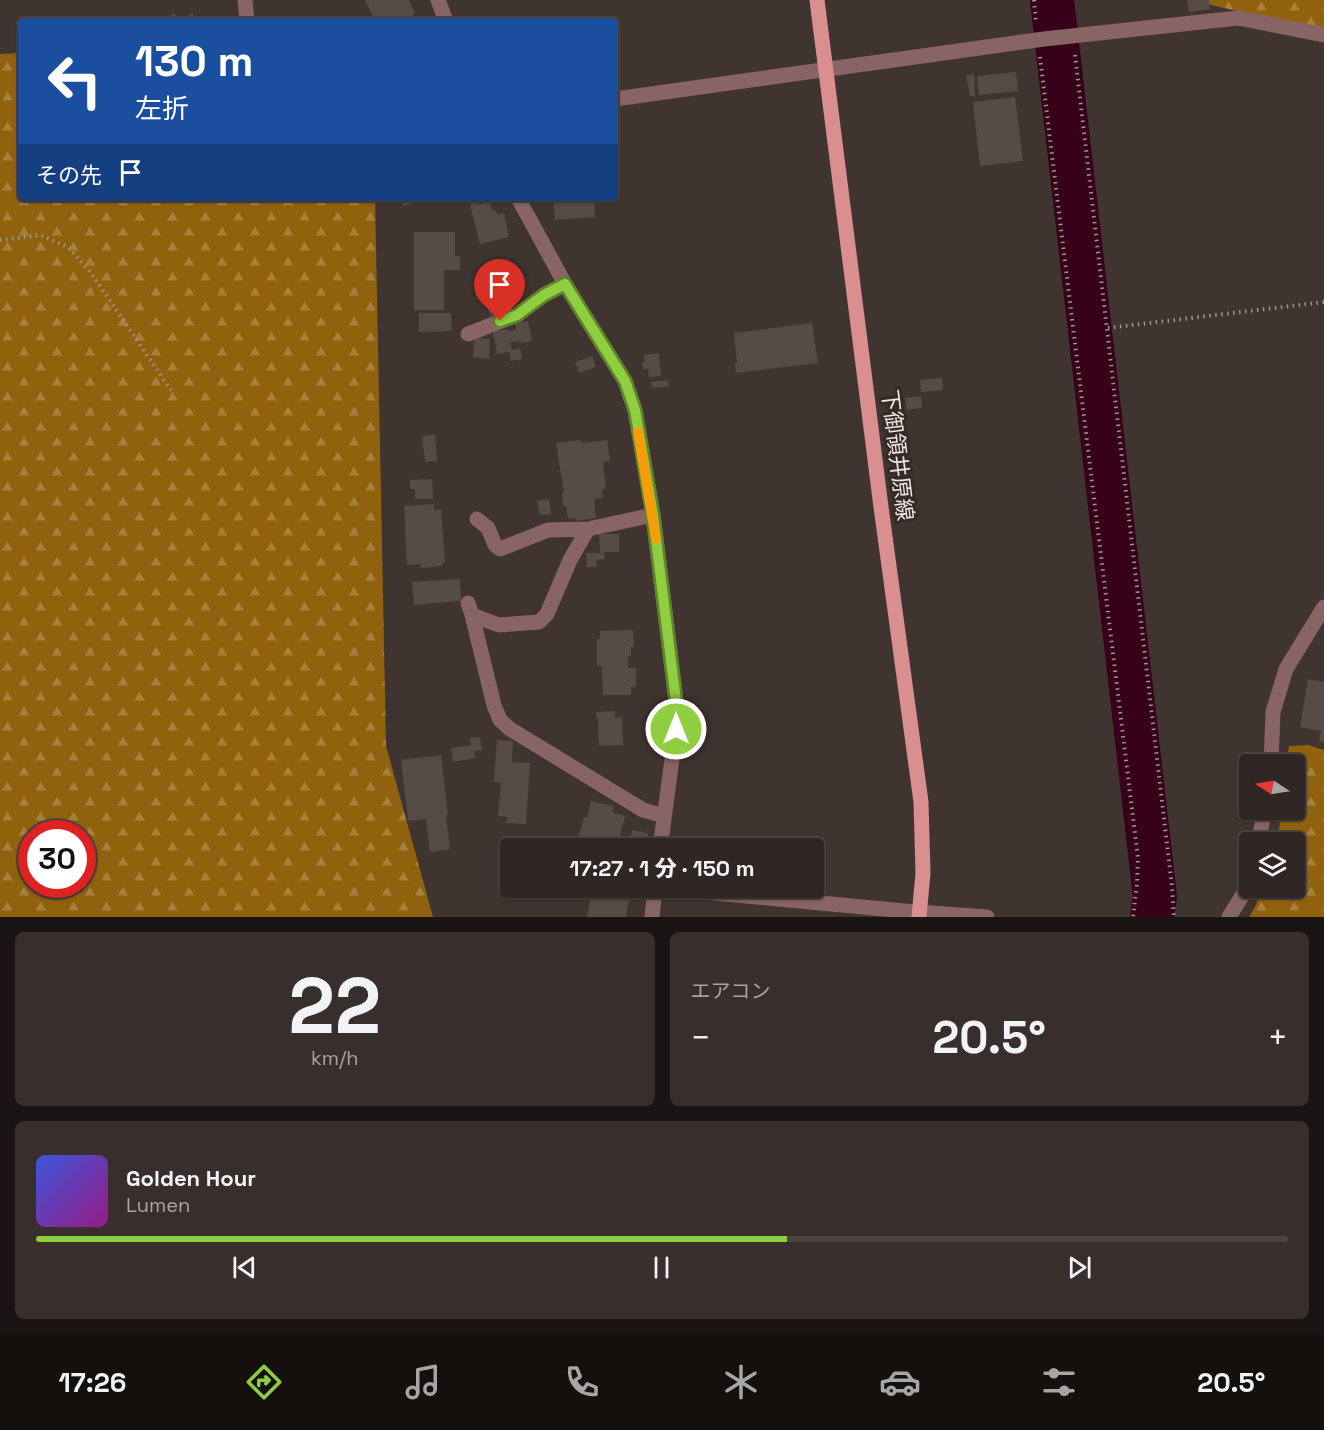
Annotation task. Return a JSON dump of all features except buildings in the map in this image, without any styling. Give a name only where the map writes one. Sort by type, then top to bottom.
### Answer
[{"type":"main road","name":"下御領井原線","points":[[817,0],[921,802],[923,873],[919,914]]},
{"type":"street","points":[[245,0],[247,18]]},
{"type":"street","points":[[438,0],[445,18]]},
{"type":"street","points":[[618,99],[1041,40],[1238,18],[1324,35]]},
{"type":"street","points":[[520,201],[565,284],[625,381],[635,410],[653,515],[676,701],[676,729],[661,838]]},
{"type":"street","points":[[468,334],[517,315],[544,295],[565,284]]},
{"type":"street","points":[[477,519],[488,528],[495,545],[500,549],[548,530],[588,529],[653,515]]},
{"type":"street","points":[[588,529],[570,560],[547,614],[539,622],[499,625],[470,609],[495,705],[500,720],[510,729],[643,810],[664,816]]},
{"type":"street","points":[[1271,754],[1273,712],[1286,669],[1324,607]]},
{"type":"street","points":[[652,917],[655,898]]},
{"type":"street","points":[[761,898],[919,914],[987,917]]},
{"type":"street","points":[[1229,917],[1241,898]]},
{"type":"path","points":[[1034,0],[1041,40],[1138,858],[1132,917]]},
{"type":"path","points":[[1071,37],[1108,328],[1174,917]]},
{"type":"path","points":[[0,240],[40,235],[68,247],[91,273],[171,390]]},
{"type":"path","points":[[1108,328],[1324,302]]},
{"type":"green space","points":[[1196,0],[1324,0],[1324,31],[1198,2]]},
{"type":"green space","points":[[18,53],[18,201],[375,201],[386,746],[433,917],[0,917],[0,54]]},
{"type":"green space","points":[[1308,745],[1324,750],[1324,917],[1249,917],[1258,898],[1305,898],[1305,832],[1279,832],[1280,820],[1305,820],[1305,754],[1288,754],[1289,746]]},
{"type":"waterway","points":[[1052,0],[1155,897],[1152,917]]},
{"type":"slow traffic","points":[[638,432],[656,539]]},
{"type":"route","points":[[500,321],[517,315],[544,295],[565,284],[625,381],[635,410],[653,515],[676,701],[676,729]]}]
